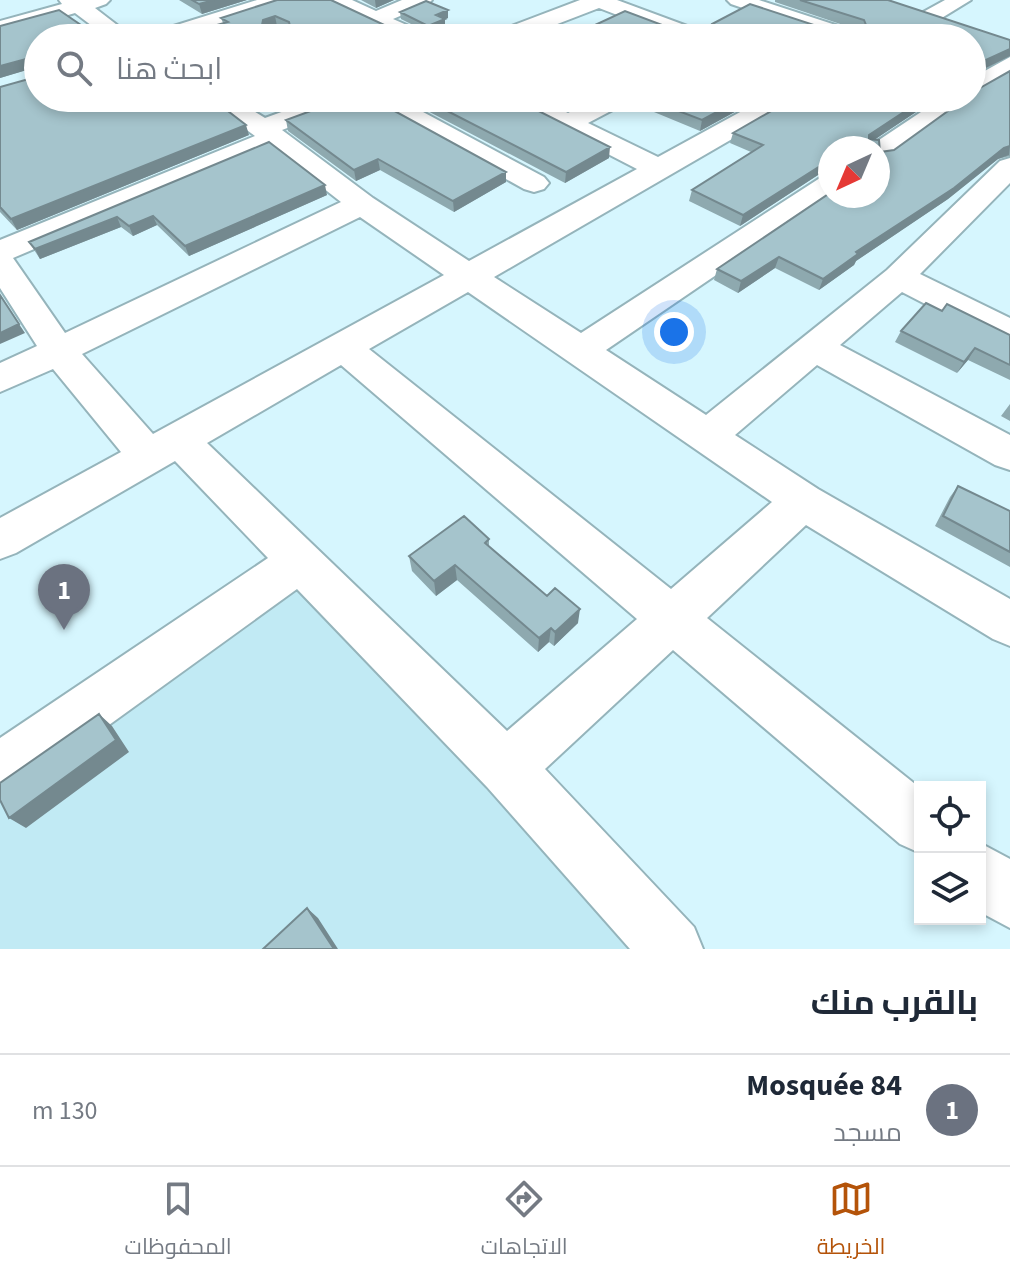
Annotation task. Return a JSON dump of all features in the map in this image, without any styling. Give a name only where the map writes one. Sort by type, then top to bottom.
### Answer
[{"type":"street","points":[[203,24],[279,0]]},
{"type":"street","points":[[335,0],[385,24]]},
{"type":"street","points":[[374,19],[421,0]]},
{"type":"street","points":[[537,24],[599,0],[662,24]]},
{"type":"street","points":[[738,0],[810,24]]},
{"type":"street","points":[[917,24],[960,0]]},
{"type":"street","points":[[0,28],[83,2],[107,24]]},
{"type":"street","points":[[906,8],[958,24]]},
{"type":"street","points":[[986,80],[1010,64]]},
{"type":"street","points":[[238,112],[269,132],[362,204],[803,501],[1010,624]]},
{"type":"street","points":[[0,252],[313,112]]},
{"type":"street","points":[[404,112],[534,183]]},
{"type":"street","points":[[546,112],[660,169]]},
{"type":"street","points":[[568,123],[590,112]]},
{"type":"street","points":[[0,540],[760,112]]},
{"type":"street","points":[[890,144],[938,112]]},
{"type":"street","points":[[707,436],[899,277],[1010,167]]},
{"type":"street","points":[[580,351],[818,192]]},
{"type":"street","points":[[0,379],[362,204]]},
{"type":"street","points":[[0,263],[60,352],[163,448],[302,560],[506,768],[672,949]]},
{"type":"street","points":[[899,277],[1010,333]]},
{"type":"street","points":[[343,347],[914,819]]},
{"type":"street","points":[[814,347],[1010,454]]},
{"type":"street","points":[[506,768],[803,501]]},
{"type":"street","points":[[0,771],[302,560]]},
{"type":"street","points":[[986,878],[1010,898]]},
{"type":"shaded area","points":[[296,580],[643,949],[0,949],[0,786]]},
{"type":"building","points":[[192,0],[214,0],[199,4]]},
{"type":"building","points":[[277,0],[331,0],[382,24],[290,24],[275,16],[263,20],[262,24],[221,24],[228,22],[221,18]]},
{"type":"building","points":[[800,0],[888,0],[961,24],[866,24],[864,20]]},
{"type":"building","points":[[426,1],[448,10],[436,15],[445,19],[433,24],[424,24],[400,12]]},
{"type":"building","points":[[750,4],[811,24],[712,24]]},
{"type":"building","points":[[59,10],[80,24],[24,24],[24,59],[0,66],[0,26]]},
{"type":"building","points":[[625,11],[659,24],[597,24]]},
{"type":"building","points":[[986,32],[1010,40],[1010,49],[986,60]]},
{"type":"building","points":[[1010,71],[1010,146],[954,188],[856,252],[858,254],[823,279],[779,257],[741,281],[717,269],[818,201],[818,208],[890,208],[890,151],[947,112],[986,112],[986,85]]},
{"type":"building","points":[[24,80],[24,112],[229,112],[246,125],[11,219],[0,207],[0,87]]},
{"type":"building","points":[[308,112],[397,112],[506,172],[453,201],[378,159],[354,170],[286,120]]},
{"type":"building","points":[[449,112],[541,112],[610,147],[566,172]]},
{"type":"building","points":[[681,112],[717,112],[702,120]]},
{"type":"building","points":[[770,112],[904,112],[869,135],[818,136],[818,168],[743,215],[692,190],[763,145],[733,133]]},
{"type":"building","points":[[269,142],[325,185],[185,246],[153,216],[129,226],[117,217],[35,249],[29,242]]},
{"type":"building","points":[[0,295],[19,324],[0,333]]},
{"type":"building","points":[[926,303],[942,311],[947,304],[1010,335],[1010,365],[975,348],[964,362],[901,331]]},
{"type":"building","points":[[958,486],[1010,511],[1010,552],[943,516]]},
{"type":"building","points":[[464,516],[489,539],[485,543],[547,596],[555,588],[580,609],[555,632],[551,628],[539,638],[455,565],[434,581],[409,556]]},
{"type":"building","points":[[99,714],[116,740],[9,818],[0,800],[0,783]]},
{"type":"building","points":[[307,908],[334,949],[263,949]]},
{"type":"place","name":"Mosquée 84","points":[[64,630]]}]
